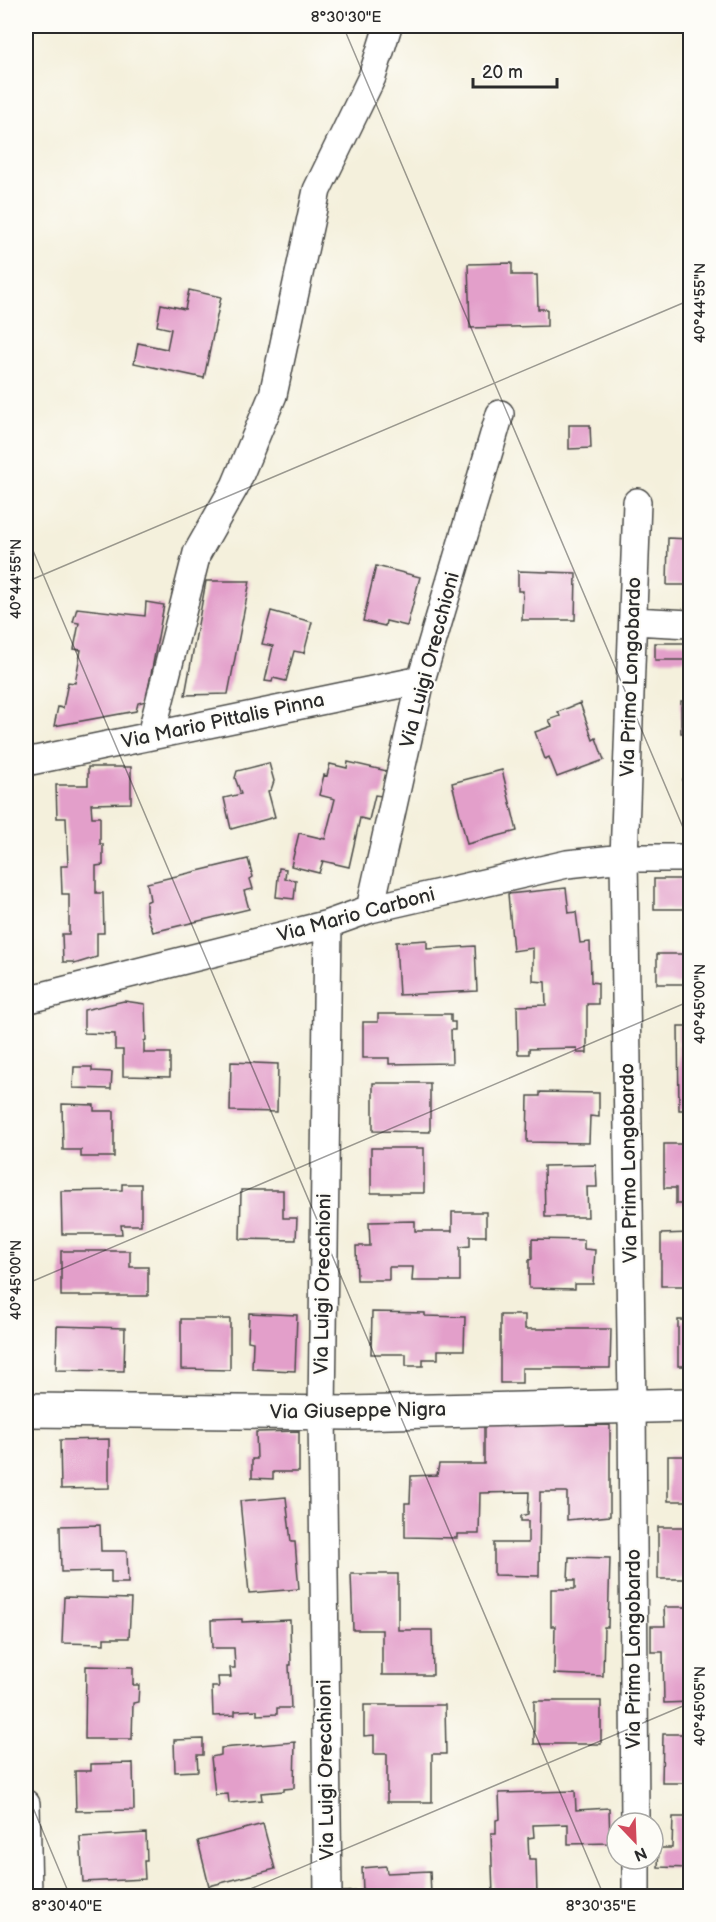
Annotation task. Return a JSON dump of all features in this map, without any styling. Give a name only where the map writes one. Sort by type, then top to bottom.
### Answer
[{"type":"street","points":[[151,735],[196,552],[235,486],[273,395],[317,190],[372,77],[387,26]]},
{"type":"street","name":"Via Luigi Orecchioni","points":[[370,909],[421,680],[500,414]]},
{"type":"street","name":"Via Primo Longobardo","points":[[635,1811],[624,858],[637,502]]},
{"type":"street","points":[[633,621],[690,624]]},
{"type":"street","name":"Via Mario Pittalis Pinna","points":[[26,762],[421,680]]},
{"type":"street","name":"Via Mario Carboni","points":[[26,1000],[327,924],[370,909],[567,864],[624,858],[690,858]]},
{"type":"street","name":"Via Luigi Orecchioni","points":[[327,924],[322,1413],[328,1896]]},
{"type":"street","name":"Via Giuseppe Nigra","points":[[26,1410],[322,1413],[690,1405]]},
{"type":"street","points":[[26,1804],[28,1896]]},
{"type":"street","points":[[636,1871],[636,1896]]},
{"type":"building","points":[[512,263],[512,275],[537,275],[538,309],[547,309],[547,326],[470,328],[468,264]]},
{"type":"building","points":[[189,290],[221,297],[204,378],[134,363],[138,343],[167,349],[171,329],[157,326],[161,304],[185,309]]},
{"type":"building","points":[[569,425],[590,425],[591,448],[569,449]]},
{"type":"building","points":[[668,538],[690,539],[690,585],[667,585]]},
{"type":"building","points":[[376,566],[420,577],[407,626],[386,621],[385,626],[363,621]]},
{"type":"building","points":[[518,571],[576,573],[575,620],[522,620],[523,591],[518,591]]},
{"type":"building","points":[[206,581],[250,581],[228,694],[185,695]]},
{"type":"building","points":[[146,602],[164,605],[146,701],[138,703],[136,711],[54,726],[58,707],[63,708],[68,682],[75,683],[81,650],[74,649],[79,623],[73,622],[77,608],[145,616]]},
{"type":"building","points":[[271,611],[312,622],[304,653],[294,651],[286,681],[273,678],[272,682],[265,681],[273,646],[262,644]]},
{"type":"building","points":[[655,643],[690,643],[690,660],[655,660]]},
{"type":"building","points":[[681,701],[690,701],[690,733],[681,733]]},
{"type":"building","points":[[580,703],[593,740],[596,738],[604,760],[557,777],[549,757],[545,759],[535,732],[552,726],[549,720],[560,716],[558,712]]},
{"type":"building","points":[[348,762],[387,771],[382,796],[375,795],[369,820],[360,818],[349,867],[323,861],[319,873],[291,866],[299,833],[325,839],[335,799],[319,795],[324,775],[327,776],[330,764],[347,768]]},
{"type":"building","points":[[269,763],[274,781],[271,790],[268,791],[275,817],[231,829],[224,798],[241,794],[235,778],[237,771]]},
{"type":"building","points":[[88,767],[131,767],[131,803],[91,804],[92,817],[100,817],[100,844],[103,844],[103,865],[96,866],[96,893],[103,893],[104,933],[97,933],[97,957],[74,964],[63,962],[62,934],[69,934],[69,894],[62,894],[61,866],[68,866],[66,818],[57,818],[56,785],[88,785]]},
{"type":"building","points":[[502,770],[517,831],[467,844],[452,783]]},
{"type":"building","points":[[683,779],[690,779],[690,837],[683,837]]},
{"type":"building","points":[[248,859],[253,877],[250,879],[253,889],[244,891],[249,909],[153,932],[146,911],[146,902],[150,900],[147,883]]},
{"type":"building","points":[[279,868],[286,869],[285,879],[296,880],[294,899],[276,897]]},
{"type":"building","points":[[654,879],[688,879],[687,909],[654,909]]},
{"type":"building","points":[[566,888],[569,913],[576,912],[580,943],[590,942],[591,982],[598,983],[598,1004],[587,1004],[587,1053],[577,1053],[577,1048],[529,1049],[529,1054],[518,1054],[517,1006],[546,1005],[545,982],[533,981],[533,948],[513,951],[508,894]]},
{"type":"building","points":[[685,911],[690,911],[690,941],[685,941]]},
{"type":"building","points":[[427,940],[427,949],[475,946],[477,991],[399,995],[396,942]]},
{"type":"building","points":[[657,954],[690,954],[690,984],[657,984]]},
{"type":"building","points":[[124,1001],[145,1004],[144,1053],[170,1053],[170,1077],[123,1076],[123,1050],[115,1050],[115,1034],[84,1033],[84,1010]]},
{"type":"building","points":[[378,1014],[451,1014],[451,1022],[455,1022],[455,1030],[451,1030],[452,1063],[389,1064],[389,1058],[363,1058],[363,1022],[378,1022]]},
{"type":"building","points":[[678,1026],[690,1026],[690,1110],[679,1110]]},
{"type":"building","points":[[231,1062],[278,1064],[277,1112],[230,1111]]},
{"type":"building","points":[[74,1067],[92,1067],[92,1071],[112,1072],[111,1089],[73,1088]]},
{"type":"building","points":[[373,1083],[430,1083],[430,1132],[373,1131]]},
{"type":"building","points":[[540,1092],[599,1093],[599,1117],[590,1116],[589,1143],[527,1142],[528,1096],[540,1096]]},
{"type":"building","points":[[62,1104],[94,1105],[94,1111],[114,1111],[114,1157],[81,1157],[81,1150],[63,1150]]},
{"type":"building","points":[[664,1144],[690,1144],[690,1204],[676,1204],[676,1188],[664,1188]]},
{"type":"building","points":[[371,1148],[424,1148],[424,1193],[371,1193]]},
{"type":"building","points":[[596,1165],[597,1187],[587,1187],[588,1217],[545,1217],[544,1166]]},
{"type":"building","points":[[122,1184],[141,1184],[141,1225],[121,1225],[122,1234],[62,1234],[61,1191],[122,1190]]},
{"type":"building","points":[[241,1190],[283,1190],[283,1218],[297,1218],[296,1240],[240,1239]]},
{"type":"building","points":[[452,1212],[486,1212],[486,1236],[470,1236],[470,1246],[460,1247],[460,1281],[412,1281],[413,1267],[389,1267],[389,1280],[357,1280],[356,1246],[370,1246],[369,1222],[415,1221],[415,1231],[452,1231]]},
{"type":"building","points":[[690,1233],[690,1286],[661,1286],[661,1234]]},
{"type":"building","points":[[532,1239],[584,1240],[584,1249],[595,1250],[593,1284],[575,1284],[575,1289],[529,1288]]},
{"type":"building","points":[[61,1251],[130,1251],[130,1267],[148,1267],[148,1296],[61,1296]]},
{"type":"building","points":[[372,1312],[425,1313],[425,1316],[465,1317],[464,1350],[438,1350],[438,1359],[423,1359],[423,1366],[406,1366],[406,1354],[371,1354]]},
{"type":"building","points":[[249,1313],[297,1315],[295,1371],[252,1369],[253,1342],[248,1341]]},
{"type":"building","points":[[500,1315],[525,1315],[525,1329],[611,1329],[610,1368],[522,1368],[522,1383],[500,1383]]},
{"type":"building","points":[[181,1319],[230,1319],[230,1370],[181,1369]]},
{"type":"building","points":[[678,1320],[690,1320],[690,1366],[678,1366]]},
{"type":"building","points":[[57,1326],[125,1328],[124,1371],[56,1370]]},
{"type":"building","points":[[610,1425],[610,1516],[567,1520],[567,1492],[540,1492],[539,1576],[494,1575],[494,1543],[528,1543],[528,1521],[521,1521],[521,1516],[528,1514],[529,1492],[480,1493],[479,1534],[457,1534],[457,1538],[405,1537],[405,1503],[410,1503],[411,1476],[437,1475],[439,1464],[484,1464],[484,1426]]},
{"type":"building","points":[[299,1431],[299,1472],[273,1472],[273,1479],[252,1478],[252,1459],[257,1459],[256,1432]]},
{"type":"building","points":[[109,1439],[109,1488],[61,1489],[60,1440]]},
{"type":"building","points":[[668,1456],[690,1456],[690,1501],[668,1501]]},
{"type":"building","points":[[286,1497],[291,1542],[295,1542],[299,1589],[249,1593],[240,1501]]},
{"type":"building","points":[[100,1525],[101,1551],[127,1551],[128,1583],[111,1583],[111,1571],[61,1572],[60,1526]]},
{"type":"building","points":[[658,1527],[690,1527],[690,1579],[658,1579]]},
{"type":"building","points":[[569,1557],[610,1558],[608,1627],[604,1627],[603,1676],[554,1674],[555,1626],[551,1626],[551,1589],[575,1589],[575,1580],[568,1580]]},
{"type":"building","points":[[351,1574],[398,1574],[398,1630],[432,1630],[433,1675],[382,1675],[382,1630],[353,1630]]},
{"type":"building","points":[[64,1597],[131,1599],[129,1638],[104,1638],[104,1644],[62,1643]]},
{"type":"building","points":[[664,1607],[690,1607],[690,1702],[664,1703],[663,1652],[651,1652],[651,1626],[665,1626]]},
{"type":"building","points":[[242,1619],[242,1622],[290,1620],[291,1708],[277,1708],[277,1714],[257,1715],[257,1710],[235,1711],[235,1715],[213,1716],[212,1687],[219,1687],[218,1677],[231,1677],[230,1668],[235,1668],[234,1648],[212,1648],[211,1620]]},
{"type":"building","points":[[86,1666],[133,1667],[133,1685],[139,1685],[138,1702],[133,1703],[132,1739],[85,1739]]},
{"type":"building","points":[[534,1701],[601,1701],[601,1744],[534,1744]]},
{"type":"building","points":[[364,1705],[445,1705],[446,1754],[432,1754],[432,1802],[387,1802],[387,1754],[374,1754],[374,1735],[364,1736]]},
{"type":"building","points":[[663,1734],[690,1734],[690,1783],[662,1783]]},
{"type":"building","points":[[203,1739],[203,1755],[197,1755],[198,1771],[175,1772],[174,1740]]},
{"type":"building","points":[[295,1742],[294,1788],[261,1793],[262,1800],[229,1803],[228,1794],[215,1795],[211,1757],[221,1755],[221,1748]]},
{"type":"building","points":[[133,1763],[134,1810],[76,1811],[75,1771],[91,1771],[91,1764]]},
{"type":"building","points":[[575,1791],[576,1810],[609,1808],[609,1811],[605,1811],[605,1843],[568,1844],[568,1824],[533,1825],[534,1837],[528,1838],[529,1859],[536,1859],[537,1896],[493,1896],[491,1833],[496,1833],[496,1820],[500,1819],[499,1793]]},
{"type":"building","points":[[673,1817],[690,1817],[690,1868],[665,1867],[665,1848],[672,1848]]},
{"type":"building","points":[[263,1824],[275,1869],[209,1886],[198,1841]]},
{"type":"building","points":[[146,1833],[145,1879],[83,1882],[80,1837]]},
{"type":"building","points":[[386,1866],[387,1873],[430,1871],[431,1896],[344,1896],[343,1892],[363,1891],[362,1868]]}]
